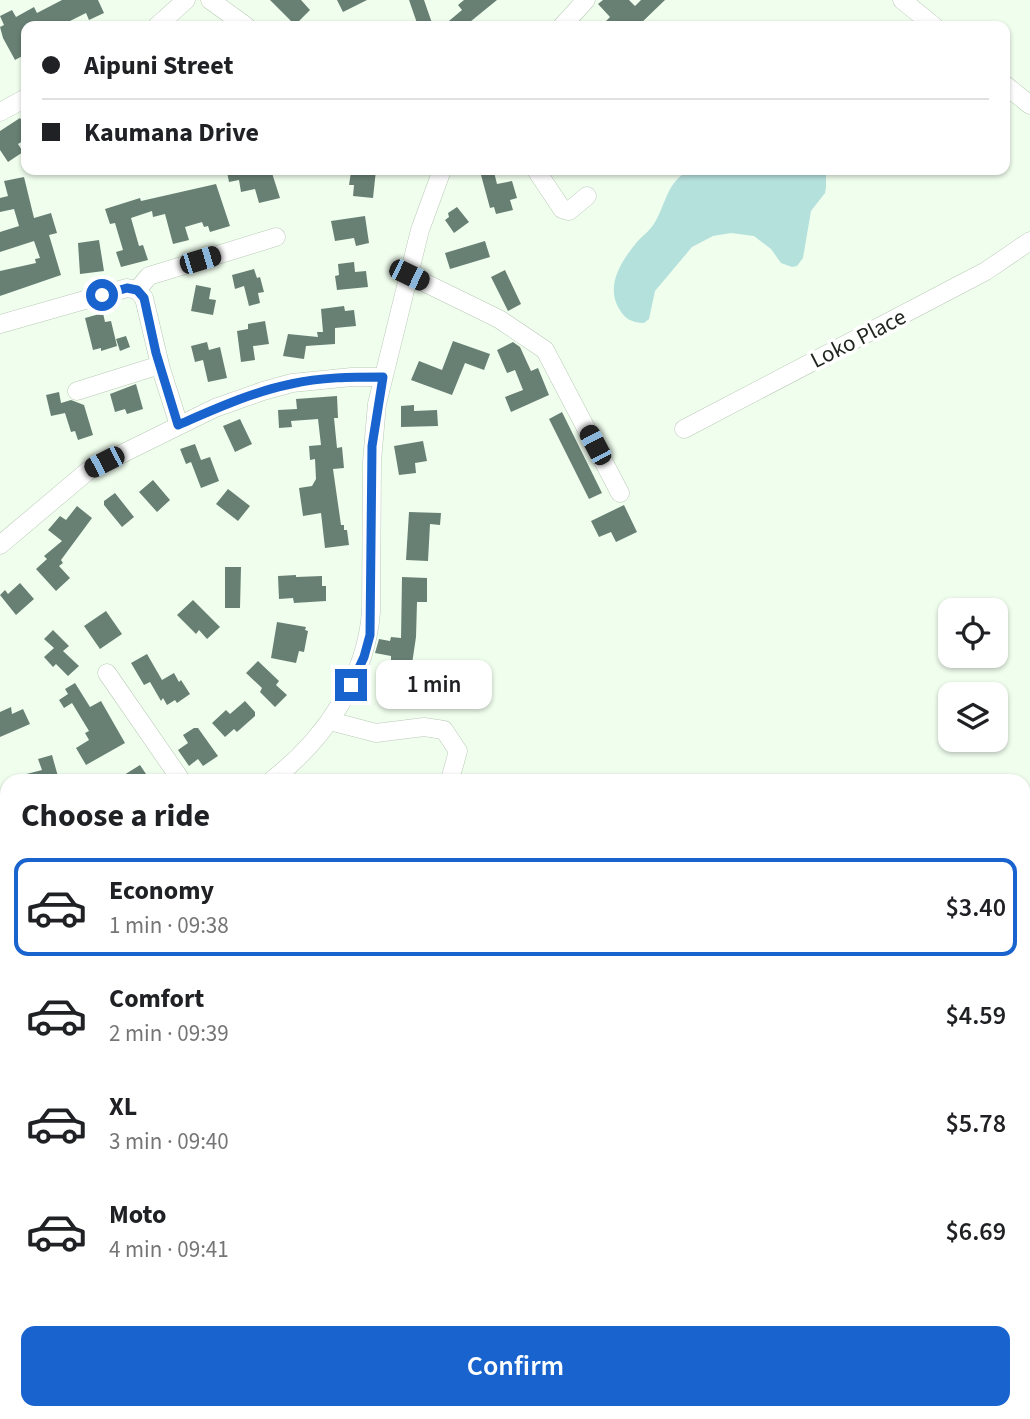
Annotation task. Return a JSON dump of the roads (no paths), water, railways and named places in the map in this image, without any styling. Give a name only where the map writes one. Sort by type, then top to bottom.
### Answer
[{"type":"street","points":[[210,0],[239,21]]},
{"type":"street","points":[[567,21],[586,0]]},
{"type":"street","points":[[902,0],[928,21]]},
{"type":"street","points":[[163,21],[179,3]]},
{"type":"street","points":[[1010,89],[1030,105]]},
{"type":"street","points":[[0,112],[21,101]]},
{"type":"street","points":[[280,774],[330,721],[355,678],[370,635],[373,431],[383,377],[420,230],[440,175]]},
{"type":"street","points":[[539,175],[562,209],[569,211],[587,196]]},
{"type":"street","points":[[137,290],[149,276],[276,237]]},
{"type":"street","name":"Loko Place","points":[[684,429],[986,271],[1030,241]]},
{"type":"street","points":[[409,275],[499,319],[545,350],[620,493]]},
{"type":"street","points":[[0,324],[127,288],[137,290],[144,298],[178,425]]},
{"type":"street","points":[[77,391],[160,365]]},
{"type":"street","points":[[0,545],[89,470],[178,425],[263,391],[292,383],[383,377]]},
{"type":"street","points":[[107,673],[177,774]]},
{"type":"street","points":[[330,721],[376,733],[424,727],[444,730],[458,751],[452,774]]},
{"type":"water","points":[[682,175],[826,175],[826,187],[825,193],[811,211],[803,258],[797,266],[781,263],[771,249],[754,236],[731,233],[713,236],[692,247],[655,291],[649,319],[644,323],[635,322],[628,319],[618,307],[614,290],[617,273],[631,249],[653,225],[668,192]]}]
